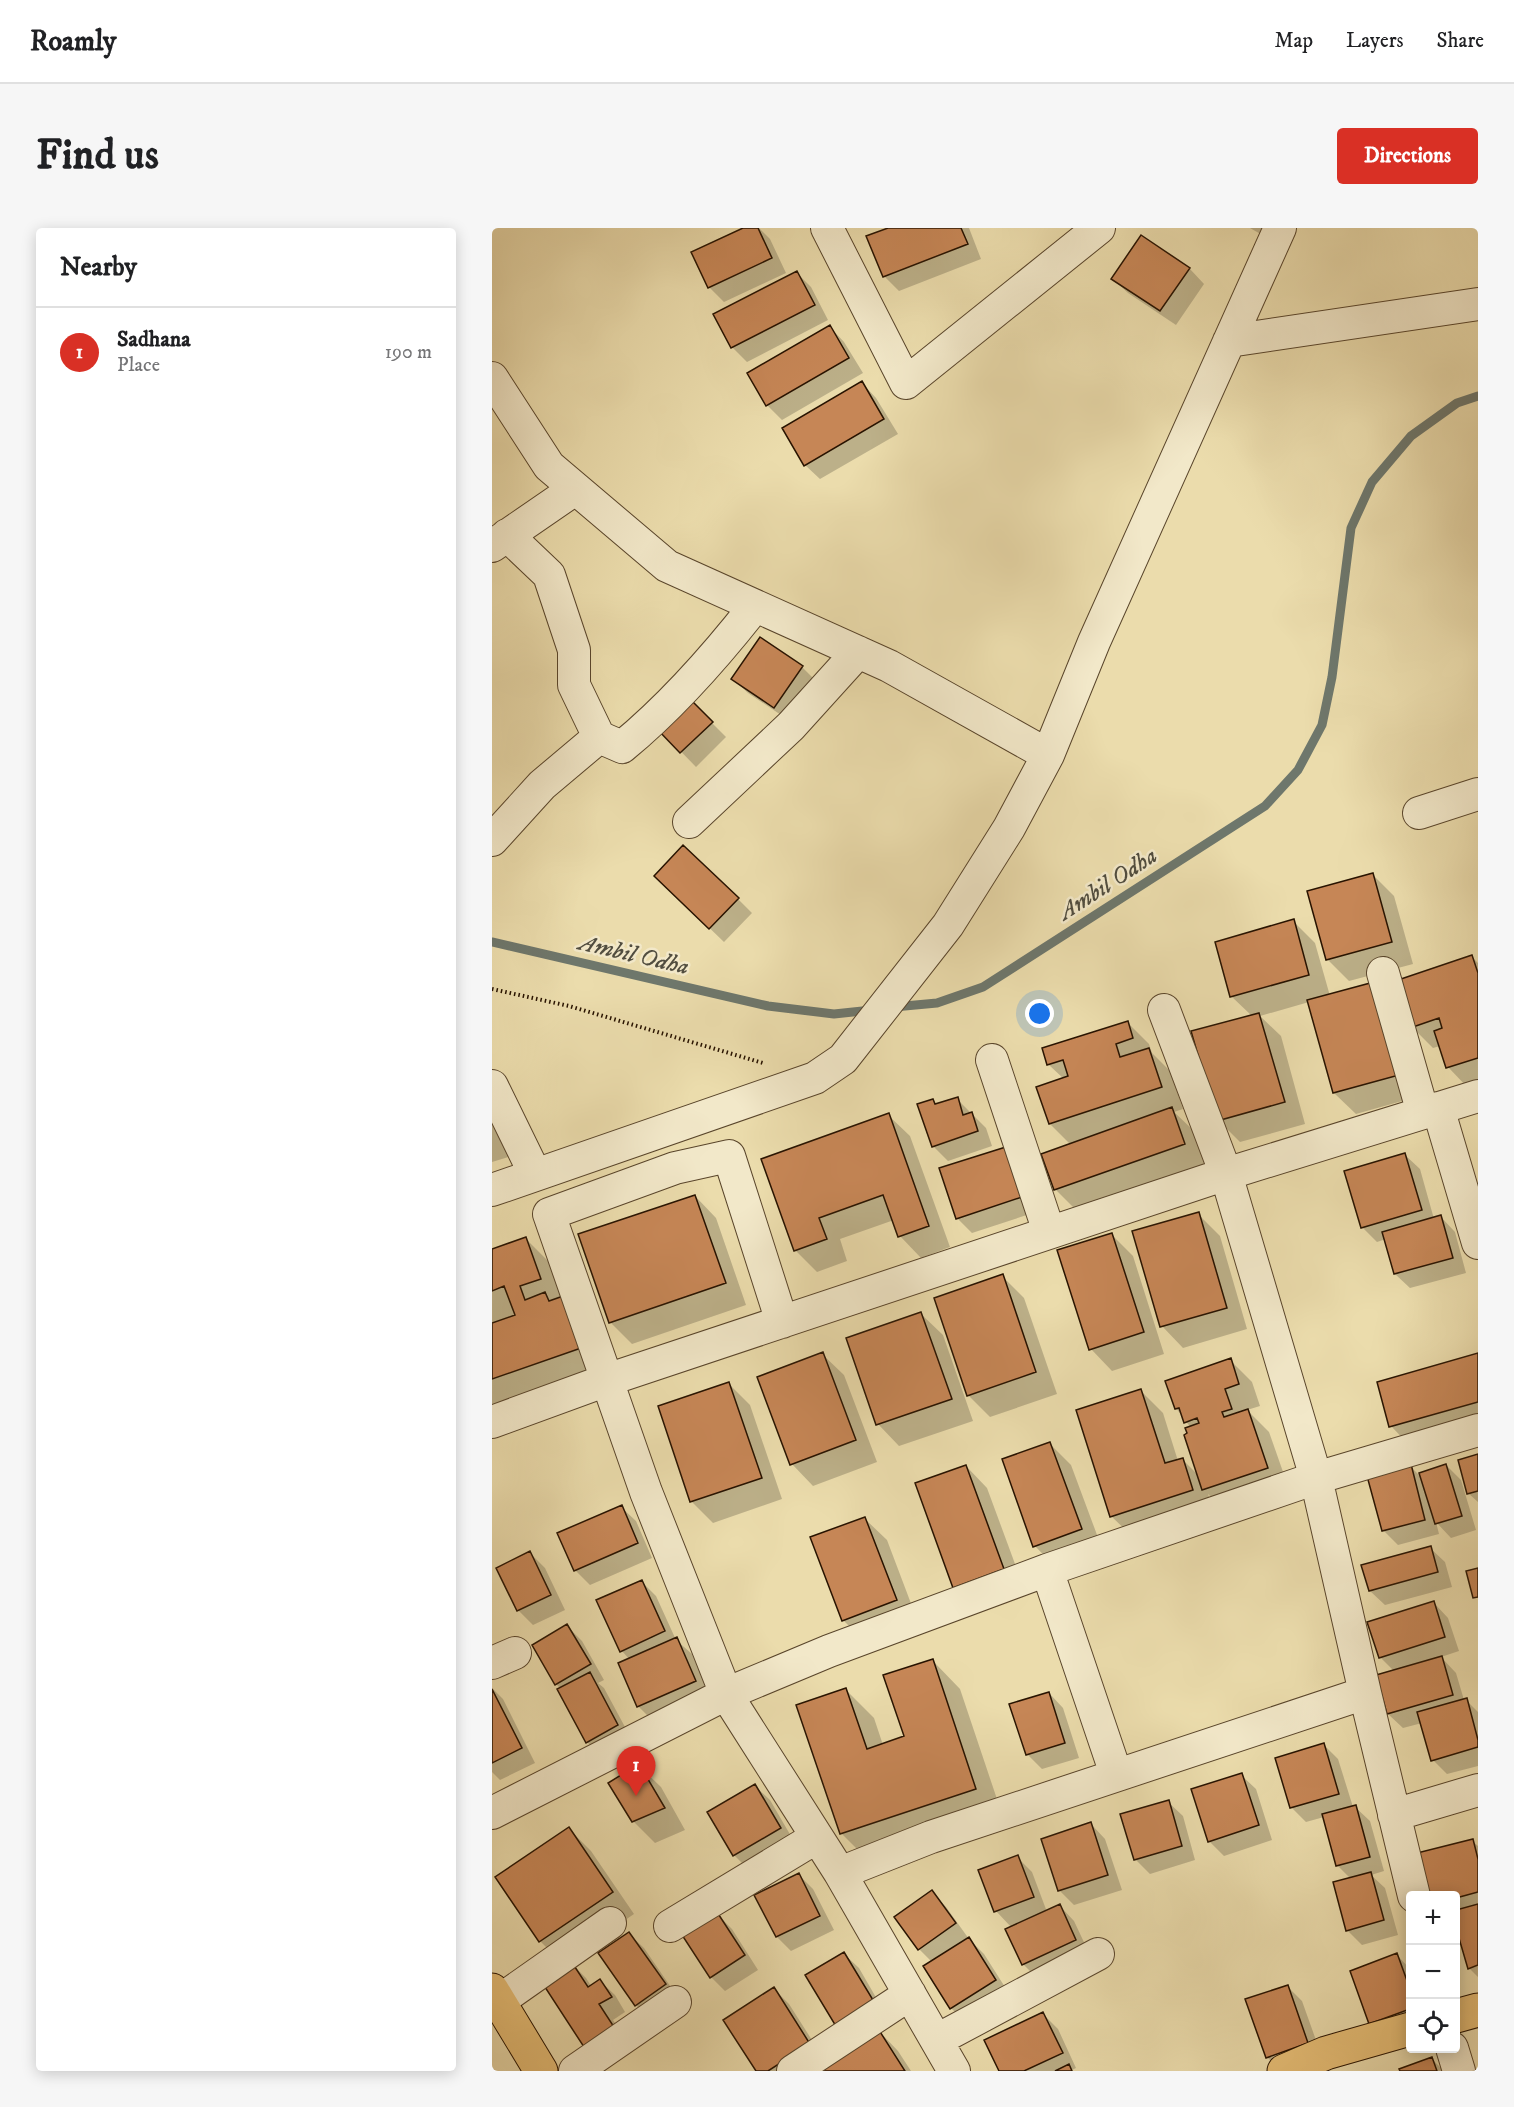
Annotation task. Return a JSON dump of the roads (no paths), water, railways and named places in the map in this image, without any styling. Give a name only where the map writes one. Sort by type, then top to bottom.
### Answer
[{"type":"main road","points":[[496,1996],[541,2071]]},
{"type":"main road","points":[[1460,2015],[1478,2010]]},
{"type":"main road","points":[[1284,2071],[1326,2053],[1406,2030]]},
{"type":"street","points":[[827,228],[906,383],[1099,228]]},
{"type":"street","points":[[492,1190],[815,1078],[843,1059],[948,925],[1009,828],[1048,755],[1094,642],[1280,228]]},
{"type":"street","points":[[1229,341],[1478,304]]},
{"type":"street","points":[[492,378],[549,466],[667,566],[889,666],[1048,755]]},
{"type":"street","points":[[575,489],[500,541],[549,575],[574,650],[574,685],[599,736],[622,747],[655,720],[732,636],[755,606]]},
{"type":"street","points":[[689,822],[791,726],[858,652]]},
{"type":"street","points":[[492,840],[542,785],[599,736]]},
{"type":"street","points":[[1419,813],[1478,794]]},
{"type":"street","points":[[1383,973],[1478,1243]]},
{"type":"street","points":[[1164,1010],[1226,1174],[1316,1478],[1413,1891]]},
{"type":"street","points":[[992,1060],[1049,1233]]},
{"type":"street","points":[[492,1086],[535,1174]]},
{"type":"street","points":[[492,1422],[607,1380],[1226,1174],[1478,1095]]},
{"type":"street","points":[[782,1322],[729,1156],[675,1168],[549,1214],[646,1492],[726,1694],[840,1873],[954,2071]]},
{"type":"street","points":[[492,1813],[726,1694],[829,1651],[1047,1570],[1316,1478],[1478,1430]]},
{"type":"street","points":[[1047,1570],[1116,1774]]},
{"type":"street","points":[[840,1873],[931,1837],[1365,1693]]},
{"type":"street","points":[[1394,1815],[1478,1790]]},
{"type":"street","points":[[670,1926],[817,1837]]},
{"type":"street","points":[[496,1996],[610,1923]]},
{"type":"street","points":[[936,2040],[1098,1954]]},
{"type":"street","points":[[793,2071],[910,1994]]},
{"type":"street","points":[[575,2071],[675,2002]]},
{"type":"street","points":[[1453,2053],[1459,2071]]},
{"type":"waterway","name":"Ambil Odha","points":[[894,1007],[937,1003],[983,987],[1265,806],[1298,770],[1322,725],[1332,677],[1351,528],[1372,482],[1411,436],[1457,403],[1478,396]]},
{"type":"waterway","name":"Ambil Odha","points":[[492,942],[768,1006],[834,1014],[872,1010]]},
{"type":"place","name":"Sadhana","points":[[636,1796]]}]
